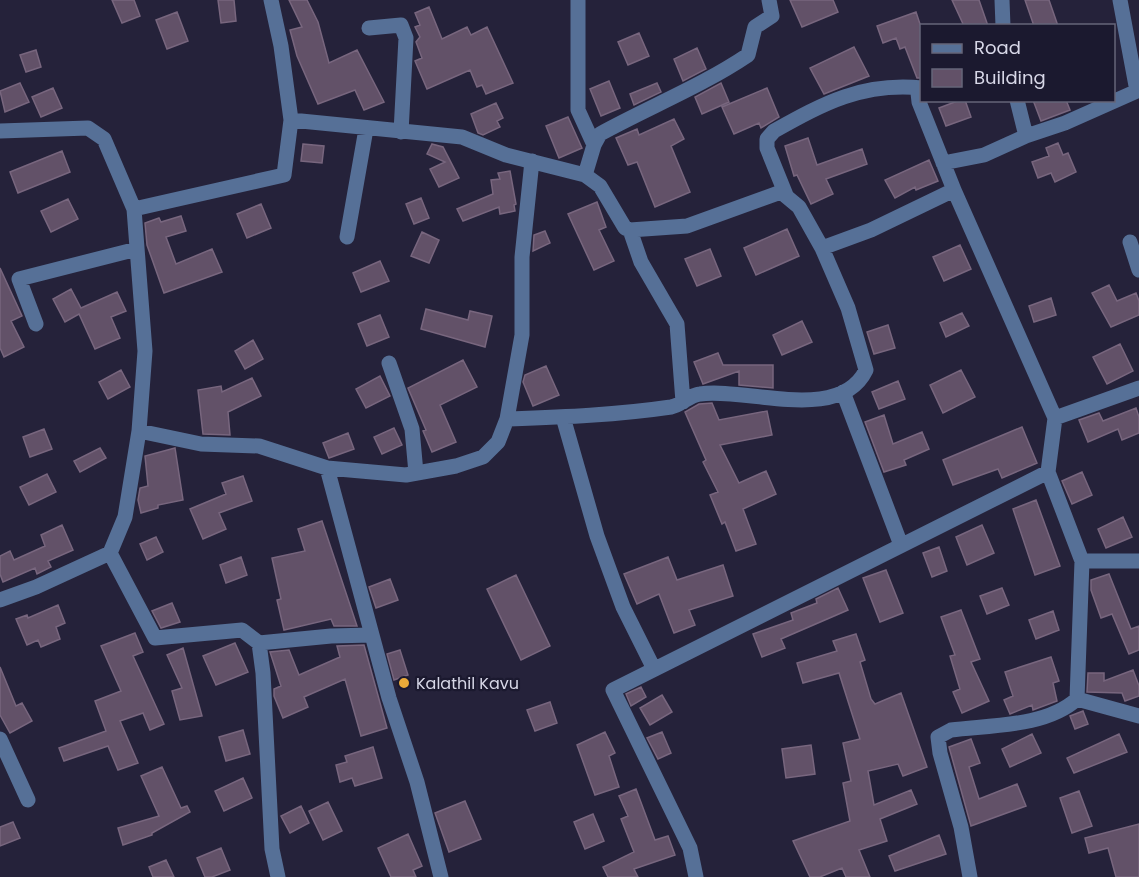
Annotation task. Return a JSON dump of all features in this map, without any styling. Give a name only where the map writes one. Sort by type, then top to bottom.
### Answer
[{"type":"street","points":[[134,209],[284,175],[291,120],[281,46],[271,0]]},
{"type":"street","points":[[578,0],[577,102],[578,110],[594,145]]},
{"type":"street","points":[[585,175],[594,145],[600,134],[675,99],[685,89],[748,54],[755,27],[772,16],[769,0]]},
{"type":"street","points":[[1002,0],[1003,24]]},
{"type":"street","points":[[1115,102],[1138,92],[1120,0]]},
{"type":"street","points":[[369,28],[401,25],[406,38],[401,132]]},
{"type":"street","points":[[507,419],[563,417],[668,407],[701,394],[817,400],[843,392],[860,381],[866,370],[848,308],[822,248],[799,207],[786,195],[767,148],[767,139],[774,131],[849,95],[891,85],[920,88]]},
{"type":"street","points":[[920,90],[919,102],[943,164],[1055,418],[1048,472],[1082,561],[1077,699],[1068,707],[1044,718],[951,730],[938,737],[940,753],[961,827],[970,877]]},
{"type":"street","points":[[1018,102],[1026,136]]},
{"type":"street","points":[[943,164],[984,155],[1114,102]]},
{"type":"street","points":[[291,120],[462,138],[506,155],[585,175],[600,186],[625,228],[630,230],[687,226],[774,192],[786,195]]},
{"type":"street","points":[[0,130],[88,128],[104,139],[134,209],[145,351],[139,431],[125,516],[110,553],[36,587],[0,600]]},
{"type":"street","points":[[347,237],[366,129]]},
{"type":"street","points":[[139,431],[201,444],[259,446],[327,468],[406,475],[456,466],[483,457],[498,442],[507,419],[522,335],[522,257],[532,161]]},
{"type":"street","points":[[822,248],[871,230],[954,190]]},
{"type":"street","points":[[630,230],[641,262],[677,324],[683,402]]},
{"type":"street","points":[[1130,242],[1139,270]]},
{"type":"street","points":[[36,324],[19,279],[137,249]]},
{"type":"street","points":[[389,363],[412,429],[416,473]]},
{"type":"street","points":[[1055,418],[1139,387]]},
{"type":"street","points":[[843,392],[901,545]]},
{"type":"street","points":[[563,417],[604,556],[623,607],[654,669]]},
{"type":"street","points":[[327,468],[372,635],[417,782],[441,877]]},
{"type":"street","points":[[696,877],[690,848],[612,690],[1048,472]]},
{"type":"street","points":[[110,553],[155,638],[242,630],[259,643],[331,636],[372,635]]},
{"type":"street","points":[[1082,561],[1139,561]]},
{"type":"street","points":[[259,643],[263,674],[272,849],[278,877]]},
{"type":"street","points":[[1077,699],[1139,716]]},
{"type":"street","points":[[0,739],[28,800]]},
{"type":"building","points":[[112,0],[134,0],[140,16],[122,23]]},
{"type":"building","points":[[218,0],[234,0],[236,21],[221,23]]},
{"type":"building","points":[[289,0],[307,0],[318,22],[329,63],[357,50],[384,102],[364,110],[355,90],[318,104],[297,56],[290,30],[302,27]]},
{"type":"building","points":[[790,0],[833,0],[838,12],[802,27]]},
{"type":"building","points":[[952,0],[979,0],[987,24],[963,24]]},
{"type":"building","points":[[1025,0],[1049,0],[1057,24],[1033,24]]},
{"type":"building","points":[[429,7],[442,39],[467,27],[471,35],[487,27],[513,83],[486,94],[482,85],[477,87],[470,70],[427,89],[415,61],[422,58],[416,42],[420,37],[415,27],[420,25],[415,13]]},
{"type":"building","points":[[177,12],[188,41],[167,49],[156,20]]},
{"type":"building","points":[[916,12],[920,24],[920,78],[917,78],[905,47],[900,49],[896,38],[883,43],[877,26]]},
{"type":"building","points":[[639,33],[649,56],[628,65],[618,42]]},
{"type":"building","points":[[854,47],[869,76],[824,94],[810,68]]},
{"type":"building","points":[[697,48],[706,69],[683,81],[674,59]]},
{"type":"building","points":[[36,50],[41,67],[26,72],[20,55]]},
{"type":"building","points":[[609,81],[620,108],[601,116],[590,89]]},
{"type":"building","points":[[20,83],[29,102],[5,112],[0,91]]},
{"type":"building","points":[[657,83],[661,92],[634,105],[630,94]]},
{"type":"building","points":[[721,83],[729,102],[702,114],[695,97]]},
{"type":"building","points":[[53,88],[62,108],[41,117],[32,97]]},
{"type":"building","points":[[767,88],[779,117],[761,128],[759,123],[734,134],[722,107]]},
{"type":"building","points":[[955,102],[966,102],[971,117],[946,126],[939,108]]},
{"type":"building","points":[[1034,102],[1067,102],[1070,110],[1041,121]]},
{"type":"building","points":[[496,103],[503,118],[497,121],[500,127],[483,135],[478,133],[471,114]]},
{"type":"building","points":[[568,117],[582,148],[559,158],[546,126]]},
{"type":"building","points":[[674,119],[684,139],[671,146],[690,192],[655,207],[637,162],[628,165],[616,138],[637,129],[639,135]]},
{"type":"building","points":[[808,138],[817,165],[862,149],[867,164],[826,179],[833,194],[811,204],[797,175],[794,176],[785,146]]},
{"type":"building","points":[[1058,143],[1063,155],[1068,153],[1076,172],[1055,182],[1051,173],[1038,178],[1032,162],[1049,156],[1046,148]]},
{"type":"building","points":[[303,144],[324,146],[322,163],[301,161]]},
{"type":"building","points":[[432,144],[443,147],[459,178],[439,187],[430,169],[445,162],[427,154]]},
{"type":"building","points":[[62,151],[70,172],[18,193],[10,172]]},
{"type":"building","points":[[929,160],[938,181],[916,190],[915,187],[895,198],[885,180]]},
{"type":"building","points":[[510,171],[516,204],[514,205],[515,211],[500,214],[499,207],[463,221],[457,209],[493,194],[491,180],[500,179],[498,173]]},
{"type":"building","points":[[421,198],[429,218],[414,224],[406,204]]},
{"type":"building","points":[[68,199],[78,219],[51,232],[41,211]]},
{"type":"building","points":[[597,202],[606,227],[599,230],[614,261],[594,270],[568,214]]},
{"type":"building","points":[[261,204],[271,228],[247,238],[237,214]]},
{"type":"building","points":[[181,216],[186,231],[166,237],[176,264],[212,249],[222,272],[164,293],[147,245],[145,223],[159,218],[161,222]]},
{"type":"building","points":[[787,229],[799,256],[756,275],[744,248]]},
{"type":"building","points":[[545,231],[550,243],[533,251],[534,235]]},
{"type":"building","points":[[422,232],[439,240],[429,263],[411,256]]},
{"type":"building","points":[[960,245],[971,269],[944,281],[933,257]]},
{"type":"building","points":[[710,249],[721,276],[697,286],[685,259]]},
{"type":"building","points":[[380,261],[389,281],[361,292],[353,273]]},
{"type":"building","points":[[0,268],[22,316],[11,321],[24,347],[4,357],[0,348]]},
{"type":"building","points":[[1109,285],[1117,301],[1136,293],[1139,301],[1139,315],[1111,327],[1092,293]]},
{"type":"building","points":[[71,289],[81,308],[117,292],[126,311],[111,317],[120,338],[95,349],[79,314],[65,322],[53,299]]},
{"type":"building","points":[[1051,298],[1056,315],[1034,322],[1029,306]]},
{"type":"building","points":[[426,309],[468,320],[470,311],[492,316],[485,347],[421,329]]},
{"type":"building","points":[[962,313],[969,326],[946,337],[940,323]]},
{"type":"building","points":[[380,315],[389,337],[367,346],[358,324]]},
{"type":"building","points":[[802,321],[812,342],[782,355],[773,335]]},
{"type":"building","points":[[888,325],[895,348],[874,354],[867,332]]},
{"type":"building","points":[[253,340],[263,359],[245,369],[235,351]]},
{"type":"building","points":[[1120,344],[1133,371],[1107,384],[1093,357]]},
{"type":"building","points":[[718,353],[723,365],[773,365],[773,388],[739,385],[739,371],[703,384],[694,362]]},
{"type":"building","points":[[463,360],[477,387],[440,405],[456,442],[432,452],[423,431],[426,430],[408,388]]},
{"type":"building","points":[[546,366],[559,395],[533,406],[523,382],[525,375]]},
{"type":"building","points":[[121,370],[130,387],[108,399],[99,382]]},
{"type":"building","points":[[961,370],[975,397],[943,413],[930,385]]},
{"type":"building","points":[[380,376],[390,396],[366,408],[356,389]]},
{"type":"building","points":[[252,378],[261,396],[228,412],[230,435],[203,434],[198,390],[221,386],[222,392]]},
{"type":"building","points":[[898,381],[905,399],[879,409],[872,392]]},
{"type":"building","points":[[712,403],[719,420],[767,411],[772,435],[720,445],[739,483],[766,471],[776,494],[743,509],[756,544],[736,551],[725,522],[722,524],[710,495],[718,492],[703,462],[706,460],[685,412],[699,404]]},
{"type":"building","points":[[1136,408],[1139,417],[1139,433],[1122,440],[1118,429],[1088,442],[1079,420],[1099,413],[1103,421]]},
{"type":"building","points":[[884,415],[893,444],[922,432],[929,449],[904,460],[906,465],[884,472],[865,422]]},
{"type":"building","points":[[1022,427],[1037,463],[1002,478],[998,469],[953,485],[943,460]]},
{"type":"building","points":[[394,428],[402,445],[382,454],[374,437]]},
{"type":"building","points":[[44,429],[52,449],[30,457],[23,437]]},
{"type":"building","points":[[348,433],[354,449],[329,458],[323,443]]},
{"type":"building","points":[[100,448],[106,458],[80,472],[74,461]]},
{"type":"building","points":[[175,448],[183,500],[158,505],[158,508],[141,513],[138,500],[140,488],[148,486],[145,456]]},
{"type":"building","points":[[1082,472],[1092,495],[1072,504],[1062,481]]},
{"type":"building","points":[[47,474],[56,492],[29,505],[20,487]]},
{"type":"building","points":[[243,476],[252,501],[219,513],[226,529],[203,539],[190,509],[226,494],[222,483]]},
{"type":"building","points":[[1036,500],[1060,566],[1035,575],[1013,509]]},
{"type":"building","points":[[1123,517],[1132,537],[1106,548],[1098,529]]},
{"type":"building","points":[[322,521],[357,626],[334,626],[331,619],[284,630],[277,600],[281,599],[272,558],[305,551],[298,529]]},
{"type":"building","points":[[62,525],[73,550],[48,561],[51,567],[37,574],[35,568],[3,582],[0,574],[0,556],[10,551],[14,560],[45,546],[41,535]]},
{"type":"building","points":[[982,525],[994,553],[967,565],[956,537]]},
{"type":"building","points":[[156,537],[163,552],[147,560],[140,544]]},
{"type":"building","points":[[939,547],[947,571],[932,577],[923,553]]},
{"type":"building","points":[[241,557],[247,575],[226,583],[220,565]]},
{"type":"building","points":[[668,557],[677,580],[723,565],[733,596],[689,610],[695,625],[674,633],[659,594],[637,604],[624,574]]},
{"type":"building","points":[[886,570],[903,613],[880,622],[863,578]]},
{"type":"building","points":[[1109,574],[1131,629],[1139,626],[1139,650],[1129,654],[1112,614],[1101,618],[1091,590],[1091,580]]},
{"type":"building","points":[[516,575],[550,646],[521,660],[487,589]]},
{"type":"building","points":[[390,579],[398,600],[376,608],[369,587]]},
{"type":"building","points":[[838,588],[848,610],[781,639],[785,648],[762,657],[753,634],[793,620],[791,613],[817,603],[816,599]]},
{"type":"building","points":[[1002,588],[1009,605],[987,614],[980,596]]},
{"type":"building","points":[[172,603],[180,622],[161,628],[152,611]]},
{"type":"building","points":[[58,605],[65,623],[56,627],[60,639],[41,647],[38,640],[27,645],[16,619],[27,615],[28,618]]},
{"type":"building","points":[[961,610],[980,659],[971,662],[989,701],[962,713],[953,692],[960,689],[950,656],[955,655],[941,617]]},
{"type":"building","points":[[1053,611],[1059,630],[1036,639],[1029,620]]},
{"type":"building","points":[[135,633],[143,652],[133,656],[164,724],[150,730],[143,713],[120,721],[138,763],[118,770],[108,746],[64,761],[59,748],[106,731],[95,701],[121,691],[101,646]]},
{"type":"building","points":[[856,634],[865,660],[860,662],[871,699],[875,704],[901,693],[927,767],[903,776],[898,764],[868,771],[874,805],[911,790],[917,804],[880,819],[887,841],[859,850],[870,877],[846,877],[842,868],[820,877],[810,877],[793,841],[850,821],[843,783],[851,781],[843,743],[860,739],[839,673],[803,683],[797,663],[837,651],[833,641]]},
{"type":"building","points":[[235,643],[248,672],[216,685],[203,656]]},
{"type":"building","points":[[364,645],[387,728],[361,736],[345,679],[304,697],[308,707],[283,718],[274,696],[274,689],[281,686],[270,652],[289,650],[299,675],[340,657],[337,646]]},
{"type":"building","points":[[183,648],[202,716],[180,720],[172,691],[182,688],[167,655]]},
{"type":"building","points":[[400,650],[408,675],[394,680],[387,654]]},
{"type":"building","points":[[1051,657],[1059,681],[1053,683],[1057,701],[1033,710],[1032,705],[1010,714],[1004,700],[1013,696],[1005,672]]},
{"type":"building","points":[[0,667],[16,706],[22,703],[32,721],[10,733],[0,715]]},
{"type":"building","points":[[1133,670],[1139,686],[1139,696],[1125,701],[1122,693],[1087,692],[1088,673],[1104,673],[1104,681]]},
{"type":"building","points":[[641,687],[646,697],[631,706],[626,694]]},
{"type":"building","points":[[662,695],[672,712],[650,725],[640,708]]},
{"type":"building","points":[[550,702],[557,723],[535,731],[527,710]]},
{"type":"building","points":[[1083,711],[1088,724],[1075,729],[1070,716]]},
{"type":"building","points":[[243,730],[250,754],[226,761],[219,737]]},
{"type":"building","points":[[605,732],[615,753],[609,756],[619,787],[595,795],[577,745]]},
{"type":"building","points":[[662,732],[671,753],[658,759],[647,738]]},
{"type":"building","points":[[1032,734],[1041,753],[1010,767],[1002,749]]},
{"type":"building","points":[[1119,734],[1127,752],[1074,773],[1067,758]]},
{"type":"building","points":[[971,739],[980,763],[969,767],[979,799],[1017,784],[1026,806],[971,826],[949,747]]},
{"type":"building","points":[[811,745],[815,774],[786,778],[782,749]]},
{"type":"building","points":[[373,747],[382,778],[355,786],[352,778],[340,782],[336,765],[347,762],[345,756]]},
{"type":"building","points":[[162,767],[181,808],[187,806],[190,812],[152,835],[123,845],[118,828],[159,816],[141,776]]},
{"type":"building","points":[[243,778],[252,798],[224,811],[215,791]]},
{"type":"building","points":[[636,789],[655,840],[668,836],[675,855],[634,869],[638,877],[608,877],[603,867],[634,852],[621,819],[628,816],[619,796]]},
{"type":"building","points":[[1079,791],[1092,826],[1072,833],[1060,798]]},
{"type":"building","points":[[465,801],[481,839],[449,852],[435,813]]},
{"type":"building","points":[[328,802],[342,831],[323,840],[309,811]]},
{"type":"building","points":[[301,806],[309,823],[290,833],[281,816]]},
{"type":"building","points":[[593,814],[604,841],[585,849],[574,822]]},
{"type":"building","points":[[13,822],[20,838],[0,846],[0,827]]},
{"type":"building","points":[[1139,824],[1139,877],[1116,877],[1108,848],[1089,853],[1085,838]]},
{"type":"building","points":[[408,834],[422,866],[413,870],[416,877],[391,877],[378,848]]},
{"type":"building","points":[[939,835],[946,854],[895,871],[889,856]]},
{"type":"building","points":[[221,848],[230,870],[212,877],[205,877],[197,858]]},
{"type":"building","points":[[166,860],[174,877],[153,877],[149,867]]},
{"type":"place","name":"Kalathil Kavu","points":[[404,683]]}]
